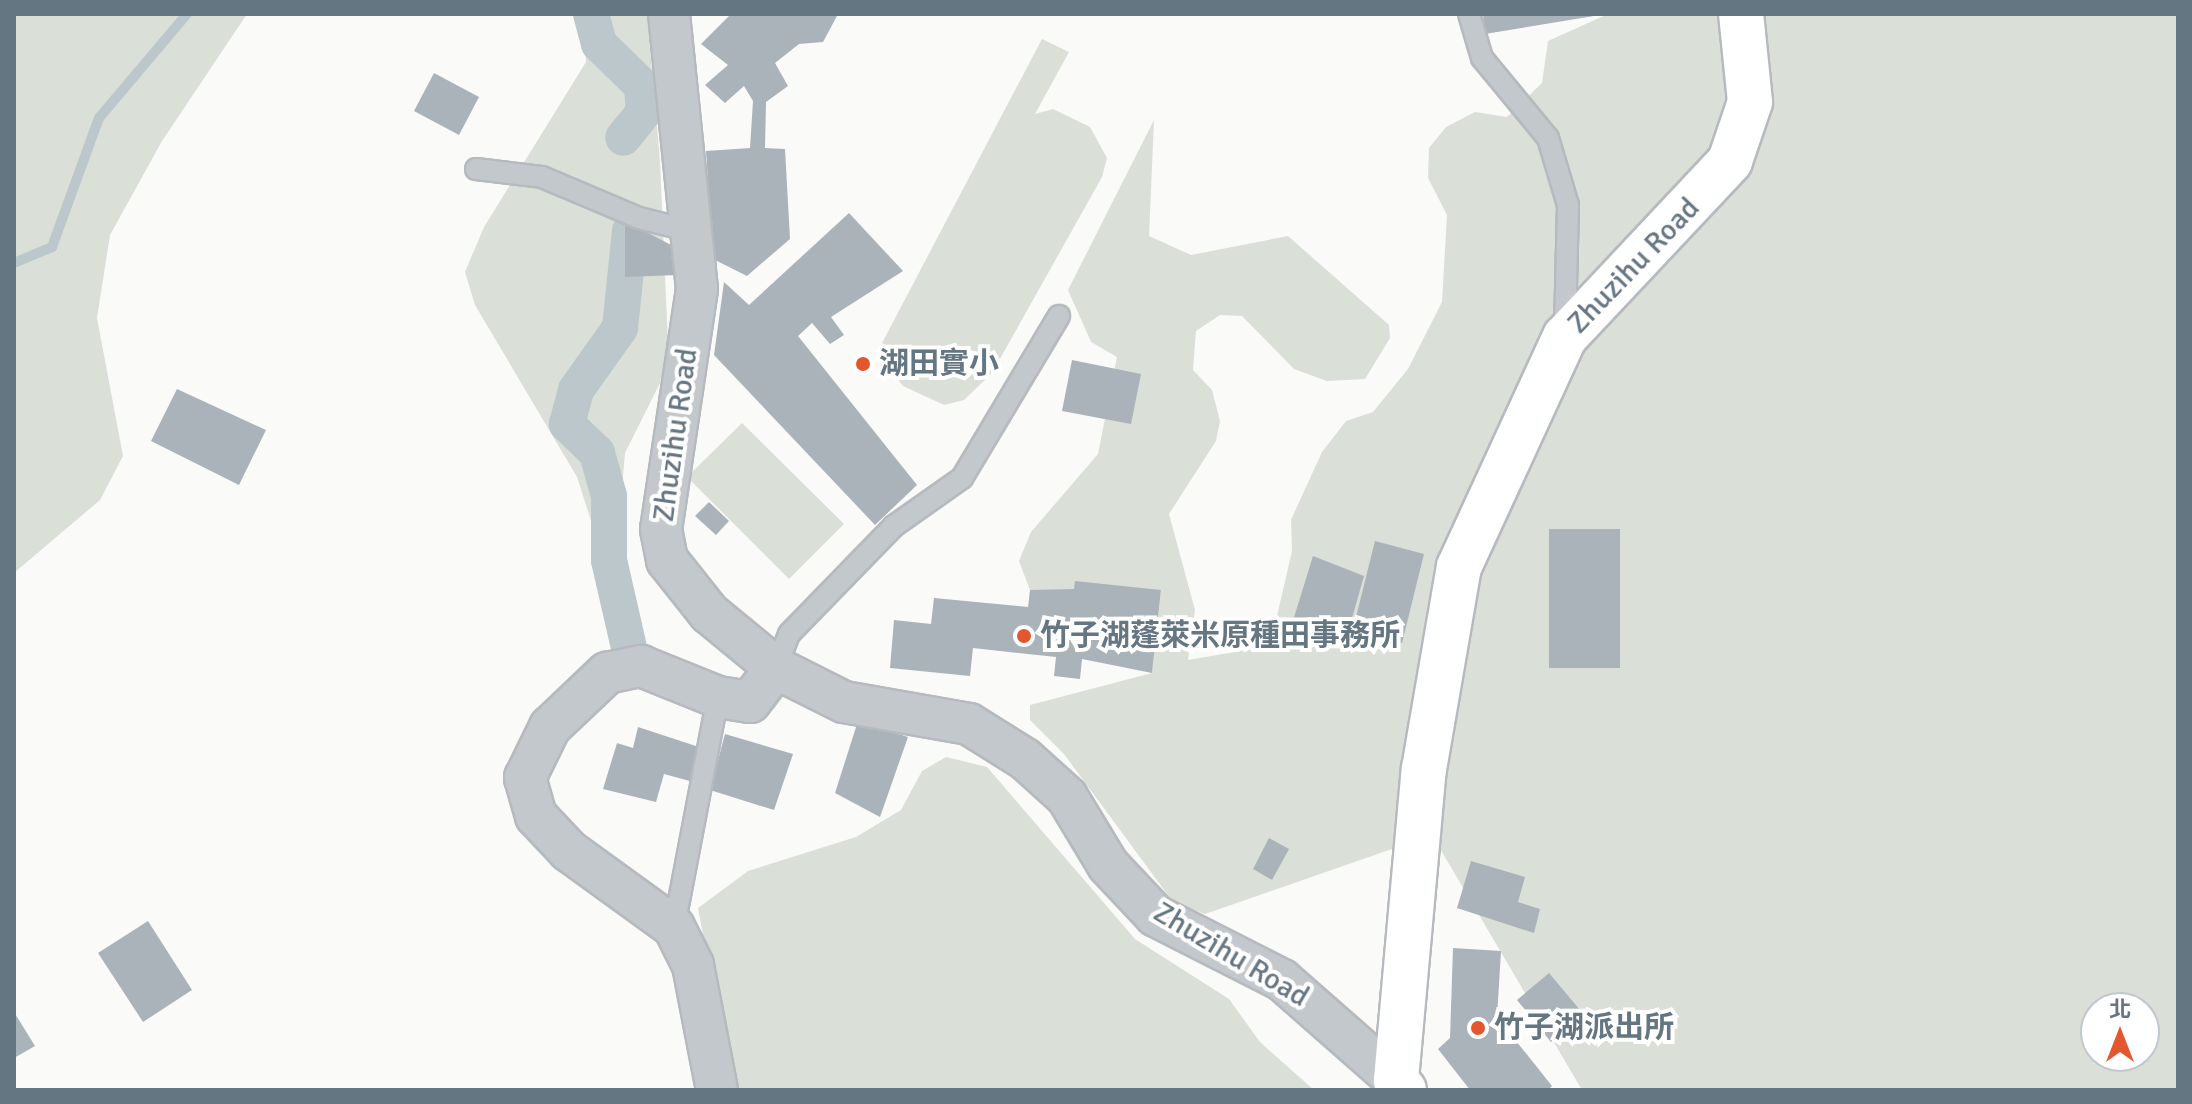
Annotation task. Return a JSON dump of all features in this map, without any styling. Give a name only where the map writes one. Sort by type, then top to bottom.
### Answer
[{"type":"main road","name":"Zhuzihu Road","points":[[1400,1085],[1424,769],[1450,601],[1495,483],[1565,337],[1681,221],[1730,161],[1750,102],[1741,14]]},
{"type":"street","name":"Zhuzihu Road","points":[[669,14],[695,232],[697,289],[661,529],[667,560],[709,613],[776,668],[844,702],[969,724],[1025,759],[1067,797],[1108,865],[1156,916],[1282,980],[1400,1085]]},
{"type":"street","points":[[717,1090],[693,965],[674,927],[569,851],[536,816],[525,778],[550,727],[607,673],[641,666],[718,697],[750,702],[776,668]]},
{"type":"lane","points":[[1469,14],[1480,53],[1548,138],[1568,205],[1565,337]]},
{"type":"lane","points":[[476,169],[542,177],[639,218],[695,232]]},
{"type":"lane","points":[[776,668],[789,634],[894,526],[962,478],[1059,316]]},
{"type":"lane","points":[[674,927],[718,697]]},
{"type":"shaded area","points":[[14,14],[247,14],[162,141],[110,235],[97,318],[123,456],[100,500],[14,573]]},
{"type":"shaded area","points":[[584,14],[647,14],[660,161],[668,344],[660,383],[625,453],[613,589],[577,477],[475,305],[465,272],[484,227],[586,62]]},
{"type":"shaded area","points":[[1608,14],[2178,14],[2178,1090],[1582,1090],[1432,835],[1205,914],[1173,902],[1064,754],[1030,720],[1030,705],[1152,673],[1161,591],[1030,590],[1019,561],[1031,532],[1098,454],[1117,357],[1091,342],[1068,290],[1154,120],[1149,236],[1191,255],[1288,236],[1389,325],[1390,338],[1365,379],[1327,381],[1294,369],[1242,316],[1220,315],[1196,331],[1193,370],[1212,390],[1220,421],[1216,441],[1169,514],[1195,610],[1188,660],[1270,646],[1292,551],[1291,520],[1322,452],[1346,421],[1373,412],[1408,369],[1442,302],[1447,215],[1428,178],[1429,148],[1446,127],[1475,112],[1507,117],[1542,83],[1548,41]]},
{"type":"shaded area","points":[[1042,39],[1069,52],[1035,114],[1053,109],[1090,127],[1107,158],[1102,177],[992,373],[964,400],[944,405],[903,386],[887,365],[882,343]]},
{"type":"shaded area","points":[[742,423],[844,524],[789,579],[687,477]]},
{"type":"shaded area","points":[[946,757],[987,767],[1135,939],[1229,999],[1260,1042],[1314,1090],[732,1090],[698,908],[748,871],[856,837],[901,810],[922,771]]},
{"type":"building","points":[[731,14],[838,14],[823,42],[799,44],[775,63],[788,86],[766,102],[765,148],[785,149],[790,239],[747,276],[713,259],[706,151],[750,148],[753,101],[744,86],[725,103],[705,85],[728,65],[701,44]]},
{"type":"building","points":[[1483,14],[1594,14],[1594,16],[1485,34]]},
{"type":"building","points":[[434,73],[479,97],[459,135],[414,111]]},
{"type":"building","points":[[849,213],[903,271],[831,317],[844,335],[830,344],[812,323],[798,336],[917,485],[875,525],[714,355],[724,282],[749,305]]},
{"type":"building","points":[[625,221],[675,247],[677,275],[625,277]]},
{"type":"building","points":[[1072,360],[1141,374],[1131,424],[1062,411]]},
{"type":"building","points":[[177,389],[266,430],[239,485],[151,441]]},
{"type":"building","points":[[709,502],[729,521],[716,535],[695,516]]},
{"type":"building","points":[[1549,529],[1620,529],[1620,668],[1549,668]]},
{"type":"building","points":[[1375,541],[1424,554],[1402,643],[1353,629]]},
{"type":"building","points":[[1313,556],[1364,576],[1345,643],[1292,624]]},
{"type":"building","name":"竹子湖蓬萊米原種田事務所","points":[[1075,581],[1161,590],[1152,673],[1082,659],[1080,679],[1054,676],[1056,657],[973,648],[970,676],[890,668],[894,620],[931,624],[934,598],[1028,607],[1030,590],[1074,589]]},
{"type":"building","points":[[858,721],[908,737],[880,817],[835,793]]},
{"type":"building","points":[[638,727],[705,749],[697,783],[664,774],[656,802],[603,789],[617,743],[633,748]]},
{"type":"building","points":[[725,734],[793,754],[774,810],[710,790]]},
{"type":"building","points":[[1269,838],[1289,849],[1272,880],[1253,869]]},
{"type":"building","points":[[1471,861],[1525,877],[1518,902],[1540,909],[1534,933],[1457,908]]},
{"type":"building","points":[[148,921],[192,990],[143,1022],[98,953]]},
{"type":"building","name":"竹子湖派出所","points":[[1453,948],[1501,951],[1497,1017],[1552,1086],[1548,1090],[1470,1090],[1438,1049],[1450,1038]]},
{"type":"building","points":[[1549,973],[1585,1016],[1551,1042],[1517,1000]]},
{"type":"building","points":[[14,1012],[35,1046],[14,1058]]},
{"type":"waterway","points":[[14,263],[52,247],[99,118],[187,14]]},
{"type":"waterway","points":[[591,14],[599,44],[642,86],[644,112],[623,138]]},
{"type":"waterway","points":[[630,231],[620,328],[576,390],[567,424],[597,453],[609,496],[609,560],[630,652]]},
{"type":"place","name":"湖田實小","points":[[863,364]]},
{"type":"place","name":"竹子湖蓬萊米原種田事務所","points":[[1024,636]]},
{"type":"place","name":"竹子湖派出所","points":[[1478,1028]]}]
